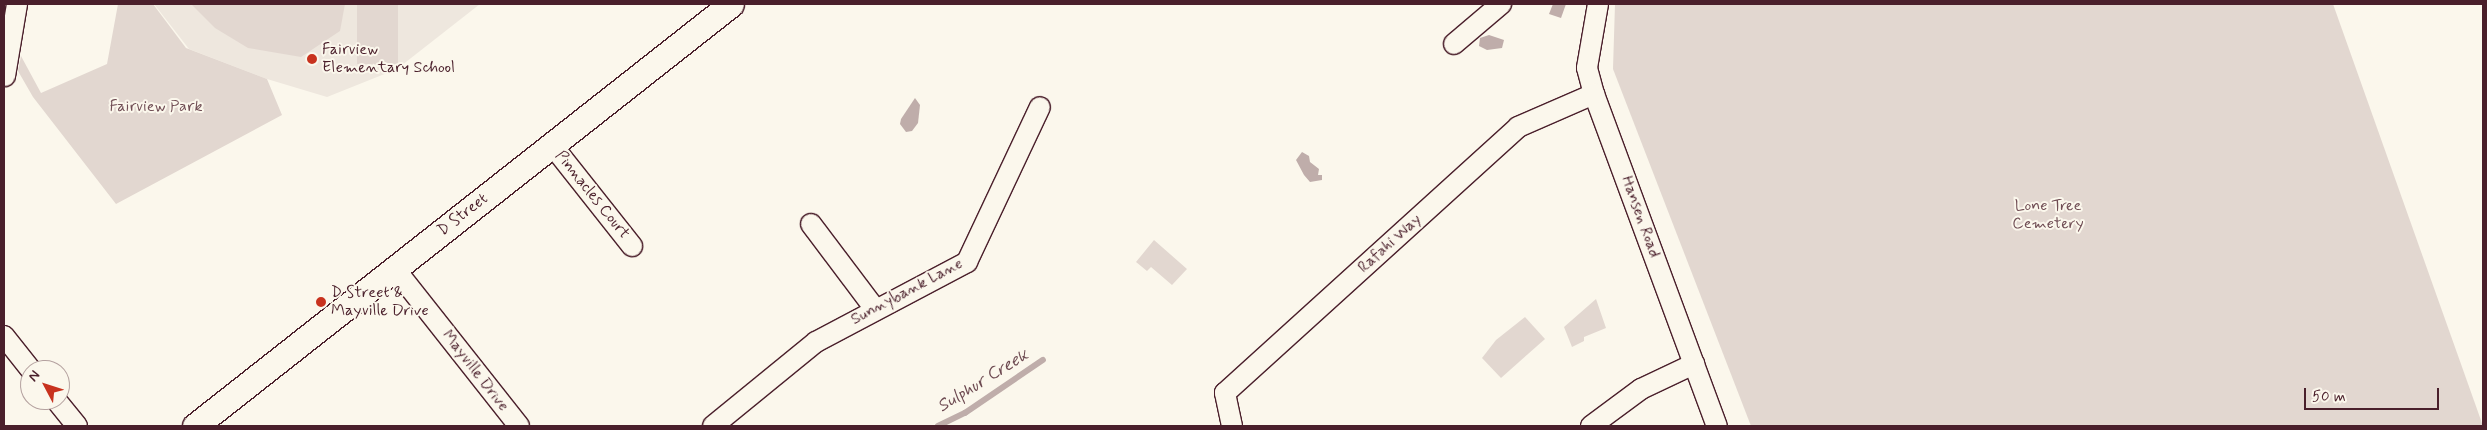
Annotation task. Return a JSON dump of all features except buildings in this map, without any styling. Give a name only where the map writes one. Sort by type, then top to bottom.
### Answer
[{"type":"main road","name":"D Street","points":[[195,426],[730,4]]},
{"type":"street","points":[[6,76],[17,4]]},
{"type":"street","points":[[1454,44],[1501,4]]},
{"type":"street","name":"Hansen Road","points":[[1598,4],[1588,68],[1594,94],[1717,426]]},
{"type":"street","name":"Rafahi Way","points":[[1232,426],[1225,393],[1518,126],[1594,94]]},
{"type":"street","name":"Sunnybank Lane","points":[[713,426],[816,342],[875,309],[967,262],[1040,107]]},
{"type":"street","name":"Pinnacles Court","points":[[552,145],[632,246]]},
{"type":"street","points":[[811,224],[875,309]]},
{"type":"street","name":"Mayville Drive","points":[[395,269],[518,426]]},
{"type":"street","points":[[4,336],[23,360]]},
{"type":"street","points":[[1591,426],[1641,388],[1694,364]]},
{"type":"street","points":[[64,410],[77,426]]},
{"type":"shaded area","name":"Fairview Elementary School","points":[[154,4],[480,4],[397,69],[327,97],[267,79],[189,49]]},
{"type":"shaded area","points":[[1553,4],[1566,4],[1561,18],[1549,14]]},
{"type":"shaded area","points":[[1489,35],[1504,40],[1502,48],[1487,50],[1479,46],[1480,38]]},
{"type":"shaded area","points":[[915,98],[920,105],[918,123],[912,131],[906,132],[900,124],[901,119]]},
{"type":"shaded area","points":[[1302,152],[1309,156],[1310,162],[1319,169],[1318,175],[1322,175],[1322,180],[1310,182],[1304,175],[1296,160]]},
{"type":"green space","name":"Fairview Park","points":[[118,4],[153,4],[186,48],[267,79],[282,115],[116,204],[33,97],[18,71],[21,56],[41,93],[107,64]]},
{"type":"green space","points":[[191,4],[345,4],[340,31],[301,57],[248,48],[215,28]]},
{"type":"green space","points":[[357,4],[398,4],[398,64],[357,64]]},
{"type":"green space","name":"Lone Tree Cemetery","points":[[1615,4],[2333,4],[2483,426],[1751,426],[1613,69]]},
{"type":"green space","points":[[1154,240],[1187,269],[1172,285],[1151,267],[1147,271],[1136,262]]},
{"type":"green space","points":[[1596,299],[1606,328],[1584,337],[1584,341],[1572,347],[1564,327]]},
{"type":"green space","points":[[1525,317],[1545,339],[1501,378],[1482,358],[1496,340]]},
{"type":"waterway","name":"Sulphur Creek","points":[[938,426],[965,413],[1043,360]]},
{"type":"place","name":"Fairview Elementary School","points":[[312,59]]},
{"type":"place","name":"D Street & Mayville Drive","points":[[321,302]]}]
